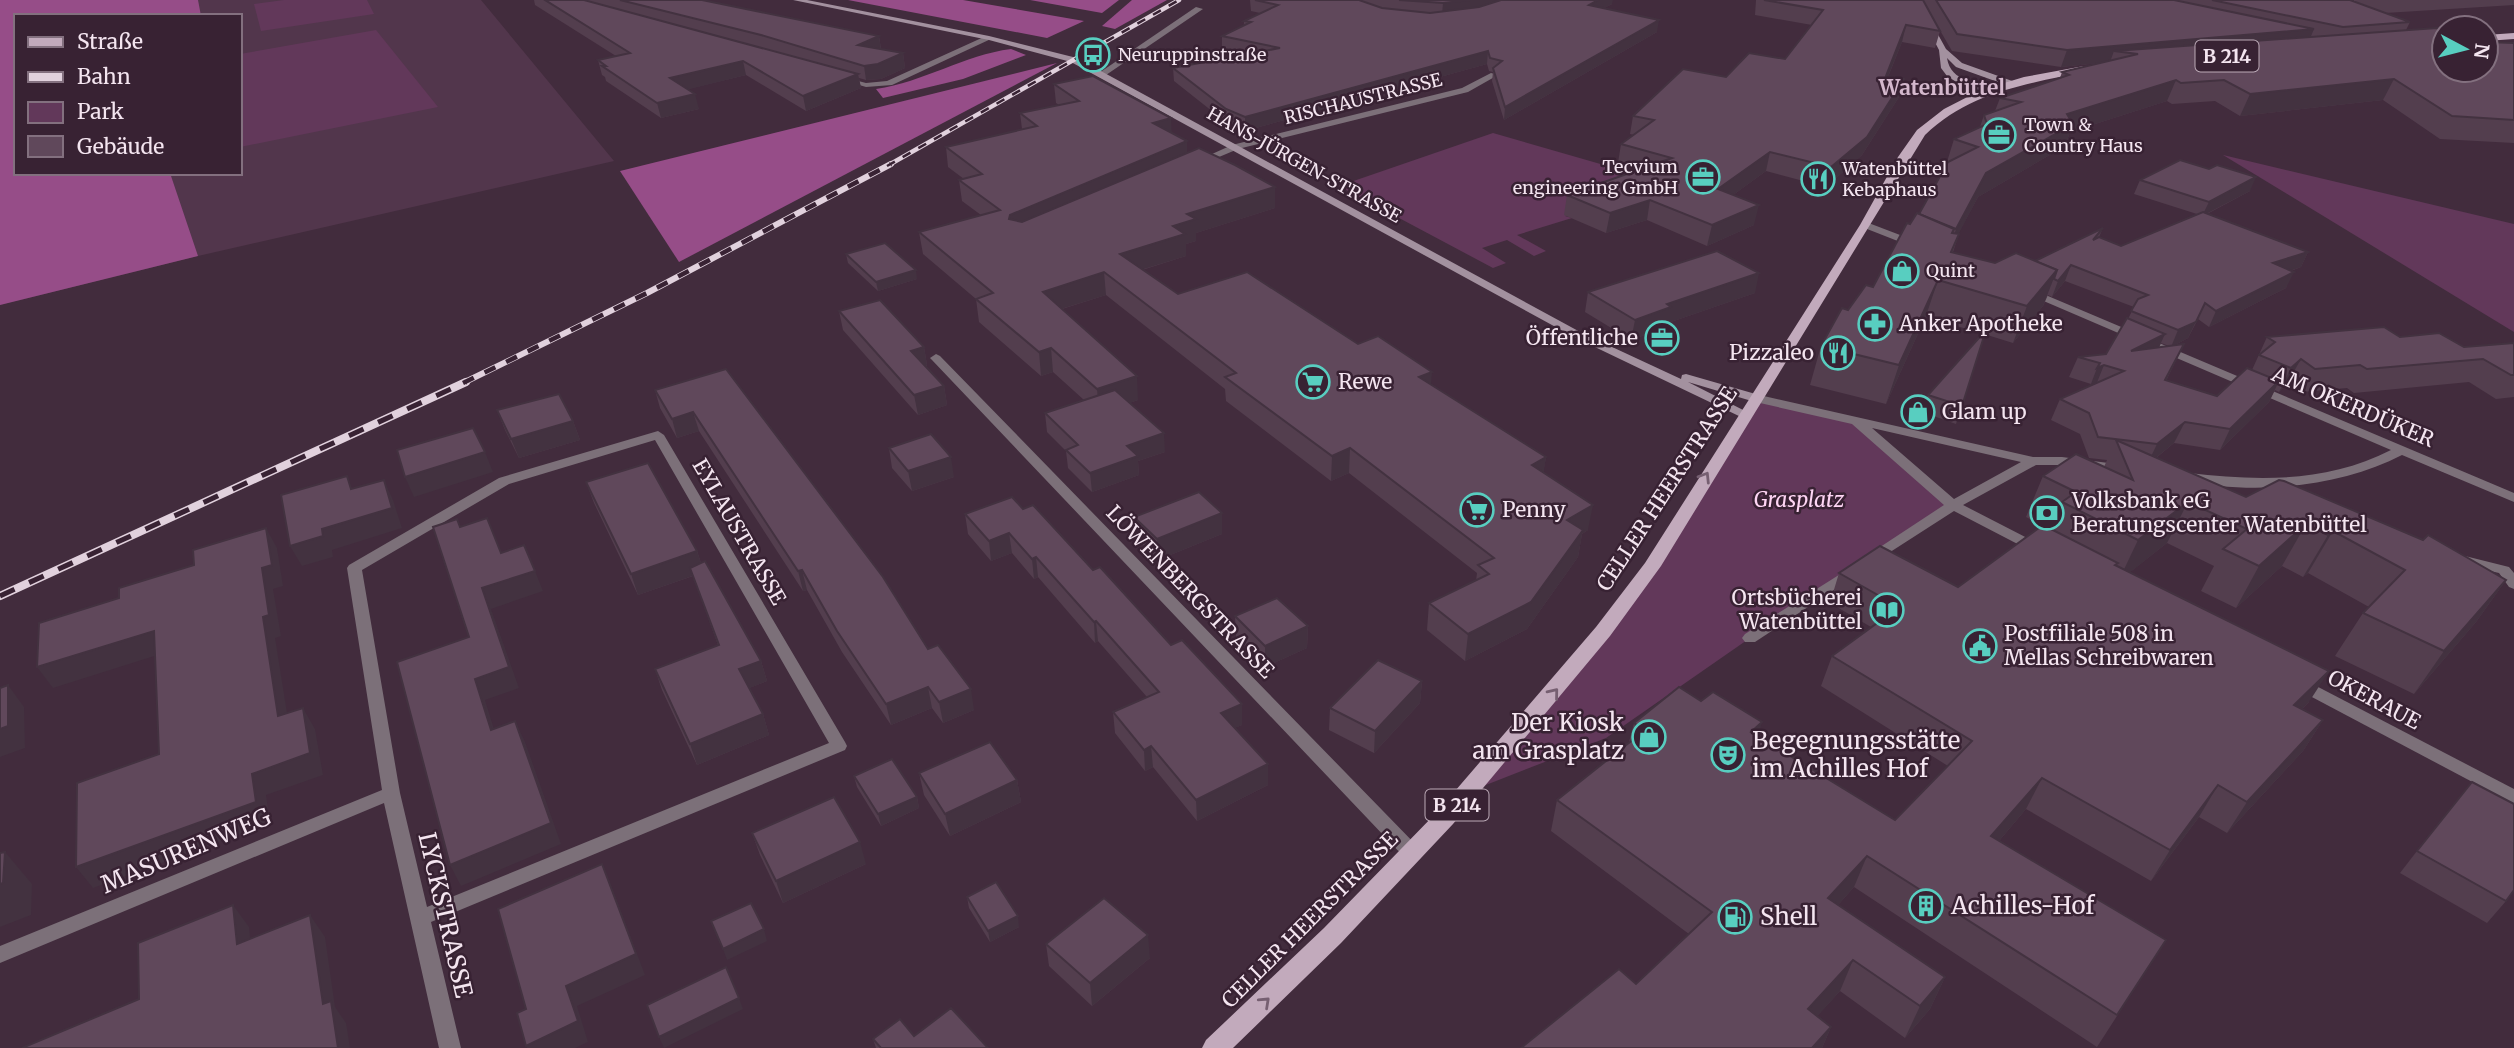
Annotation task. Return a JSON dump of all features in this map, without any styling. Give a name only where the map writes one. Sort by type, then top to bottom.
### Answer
[{"type":"main road","name":"HANS-JÜRGEN-STRASSE","points":[[796,0],[989,38],[1062,56],[1103,73],[1404,242],[1593,343],[1745,414]]},
{"type":"main road","points":[[1916,0],[1943,50],[1972,71],[2012,84]]},
{"type":"main road","points":[[1943,50],[1941,61],[1945,72],[1965,83],[1991,91]]},
{"type":"main road","name":"CELLER HEERSTRASSE","points":[[1214,1048],[1283,985],[1413,854],[1539,710],[1627,600],[1652,566],[1866,225],[1914,142],[1928,124],[1954,106],[1991,91],[2012,84],[2091,68]]},
{"type":"main road","name":"HANS-JÜRGEN-STRASSE","points":[[1593,343],[1686,378],[1755,398]]},
{"type":"street","points":[[1103,73],[1199,9]]},
{"type":"street","points":[[836,77],[866,85],[889,83],[989,38]]},
{"type":"street","name":"RISCHAUSTRASSE","points":[[1184,169],[1235,147],[1465,90],[1494,75]]},
{"type":"street","points":[[1866,225],[1924,248]]},
{"type":"street","name":"AM OKERDÜKER","points":[[2021,288],[2514,498]]},
{"type":"street","name":"LÖWENBERGSTRASSE","points":[[936,358],[1413,854]]},
{"type":"street","points":[[1755,398],[2034,461],[2062,461],[2139,471]]},
{"type":"street","points":[[1855,420],[1953,505],[2050,555]]},
{"type":"street","name":"EYLAUSTRASSE","points":[[391,793],[354,568],[504,481],[658,435],[839,746],[422,917]]},
{"type":"street","points":[[2178,476],[2229,482],[2285,482],[2374,466],[2401,450]]},
{"type":"street","points":[[1750,638],[1953,505],[2034,461]]},
{"type":"street","points":[[2062,461],[2125,482]]},
{"type":"street","points":[[2449,558],[2504,570],[2514,584]]},
{"type":"street","name":"OKERAUE","points":[[2281,674],[2514,797]]},
{"type":"street","name":"LYCKSTRASSE","points":[[391,793],[422,917],[450,1048]]},
{"type":"street","name":"MASURENWEG","points":[[0,955],[391,793]]},
{"type":"shaded area","points":[[0,0],[481,0],[614,161],[198,256],[0,305]]},
{"type":"shaded area","points":[[0,0],[198,0],[201,14],[14,14],[14,175],[171,175],[198,256],[0,305]]},
{"type":"shaded area","points":[[848,0],[963,0],[1084,21],[1047,38]]},
{"type":"shaded area","points":[[1030,0],[1119,0],[1102,13]]},
{"type":"shaded area","points":[[1132,0],[1167,0],[1115,29],[1102,26]]},
{"type":"shaded area","points":[[1011,49],[1026,55],[963,79],[883,98],[876,89],[911,81],[977,57]]},
{"type":"shaded area","points":[[1057,63],[679,262],[620,171]]},
{"type":"green space","points":[[284,0],[367,0],[374,14],[261,31],[254,4]]},
{"type":"green space","points":[[376,30],[438,107],[242,147],[242,54]]},
{"type":"green space","points":[[1493,133],[1656,180],[1565,216],[1572,218],[1517,235],[1546,251],[1534,256],[1507,240],[1482,248],[1506,263],[1493,268],[1339,186]]},
{"type":"green space","points":[[2223,155],[2514,224],[2514,332]]},
{"type":"green space","name":"Grasplatz","points":[[1755,398],[1855,420],[1953,505],[1750,638],[1606,738],[1468,792],[1596,640]]},
{"type":"building","points":[[545,0],[584,0],[858,74],[803,96],[743,61],[670,78],[695,94],[657,103],[602,66],[606,66],[598,60],[630,53]]},
{"type":"building","points":[[620,0],[702,0],[879,36],[858,45],[903,53],[878,64],[864,66],[761,35]]},
{"type":"building","points":[[1255,0],[1359,0],[1382,8],[1430,13],[1479,7],[1501,0],[1598,0],[1589,5],[1659,20],[1505,107],[1493,68],[1502,61],[1490,58],[1488,51],[1245,117],[1226,109],[1173,68],[1280,48],[1222,36],[1251,22],[1244,21],[1278,5]]},
{"type":"building","points":[[1399,0],[1470,0],[1443,3]]},
{"type":"building","points":[[1764,0],[1923,0],[1940,31],[1906,25],[1886,76],[1904,79],[1867,137],[1831,167],[1770,152],[1718,189],[1759,205],[1712,225],[1650,200],[1610,213],[1567,195],[1672,158],[1621,144],[1654,120],[1633,116],[1683,69],[1726,77],[1749,53],[1785,59],[1823,10]]},
{"type":"building","points":[[1936,0],[2174,0],[2314,29],[2067,50],[1957,34]]},
{"type":"building","points":[[2212,0],[2350,0],[2410,22],[2343,27]]},
{"type":"building","points":[[2430,28],[2430,84],[2500,84],[2500,42],[2514,43],[2514,120],[2452,116],[2394,79],[2250,94],[2224,80],[2181,83],[2176,80],[2067,114],[2073,124],[1986,173],[1956,229],[1919,214],[1948,162],[1978,147],[1954,139],[1987,124],[1984,115],[2021,102],[2000,98],[2069,75],[2062,72],[2138,54],[2114,51]]},
{"type":"building","points":[[1093,76],[1171,118],[1153,123],[1187,141],[1010,215],[1009,219],[1022,222],[1199,148],[1275,187],[1187,214],[1196,219],[1173,226],[1185,234],[1120,254],[1178,294],[1247,272],[1358,344],[1378,336],[1432,372],[1419,377],[1546,457],[1532,465],[1593,505],[1567,520],[1583,530],[1531,602],[1468,634],[1429,603],[1489,574],[1478,565],[1494,558],[1350,448],[1332,456],[1225,377],[1236,373],[1104,272],[1043,292],[1137,376],[1097,389],[1051,348],[1039,352],[976,299],[993,293],[919,232],[1000,210],[959,180],[982,174],[946,147],[1037,126],[1020,113],[1079,101],[1054,84]]},
{"type":"building","points":[[2180,160],[2209,169],[2217,165],[2256,177],[2209,202],[2140,180]]},
{"type":"building","points":[[2203,212],[2308,252],[2273,263],[2294,272],[2216,311],[2205,303],[2196,322],[2178,330],[2131,311],[2138,299],[2148,295],[2071,265],[2058,281],[2054,279],[2057,270],[2035,261],[2103,228],[2093,240],[2099,237],[2121,246]]},
{"type":"building","points":[[1917,213],[1954,229],[1952,233],[1959,234],[1951,252],[1995,263],[2016,253],[2057,270],[2027,306],[1938,280],[1899,365],[1821,346],[1842,308],[1848,310],[1866,285],[1873,287],[1907,223],[1910,224]]},
{"type":"building","points":[[885,243],[916,270],[876,282],[846,254]]},
{"type":"building","points":[[1717,251],[1759,273],[1667,304],[1671,307],[1635,320],[1588,292]]},
{"type":"building","points":[[880,300],[924,347],[911,351],[944,386],[914,395],[839,311]]},
{"type":"building","points":[[2127,318],[2165,334],[2131,351],[2184,344],[2165,380],[2217,396],[2247,368],[2279,381],[2230,429],[2185,422],[2157,444],[2098,437],[2089,413],[2060,399],[2124,371],[2104,365],[2097,368],[2100,363],[2078,357],[2106,354]]},
{"type":"building","points":[[2384,327],[2400,337],[2439,333],[2464,347],[2514,343],[2514,375],[2483,359],[2367,369],[2360,365],[2315,369],[2301,359],[2291,368],[2259,355],[2275,342],[2267,337]]},
{"type":"building","points":[[1986,330],[1962,406],[1928,395]]},
{"type":"building","points":[[726,369],[883,577],[928,649],[938,645],[971,689],[939,702],[928,687],[886,704],[837,631],[802,570],[798,571],[693,412],[672,419],[655,390]]},
{"type":"building","points":[[1115,390],[1164,433],[1127,446],[1138,456],[1090,473],[1066,450],[1078,445],[1045,413]]},
{"type":"building","points":[[559,394],[573,421],[511,439],[497,410]]},
{"type":"building","points":[[473,428],[485,452],[405,477],[397,450]]},
{"type":"building","points":[[931,434],[951,457],[908,471],[889,448]]},
{"type":"building","points":[[2116,440],[2246,497],[2279,480],[2284,481],[2423,540],[2428,535],[2506,580],[2444,651],[2363,613],[2405,570],[2333,531],[2328,535],[2306,524],[2259,566],[2223,549],[2247,529],[2188,502],[2138,540],[2062,502],[2076,492],[2043,476],[2076,454],[2133,480]]},
{"type":"building","points":[[648,463],[697,551],[631,574],[586,482]]},
{"type":"building","points":[[347,476],[351,489],[384,480],[392,508],[322,529],[323,536],[290,546],[281,495]]},
{"type":"building","points":[[1199,492],[1222,513],[1157,539],[1134,517]]},
{"type":"building","points":[[1012,497],[1023,509],[1033,505],[1093,570],[1100,567],[1171,645],[1182,640],[1242,704],[1221,713],[1268,764],[1196,800],[1151,746],[1144,750],[1113,712],[1159,692],[1036,557],[1032,559],[1009,533],[989,541],[965,514]]},
{"type":"building","points":[[487,518],[501,553],[524,545],[535,571],[482,588],[509,667],[475,679],[491,730],[515,721],[551,823],[450,865],[397,662],[469,637],[433,527],[457,519],[460,527]]},
{"type":"building","points":[[2043,525],[2118,563],[2115,565],[2329,671],[2294,705],[2323,720],[2247,802],[2218,785],[2170,850],[2042,778],[1991,836],[2166,940],[2117,1015],[1867,856],[1828,898],[1945,977],[1920,1006],[1853,960],[1808,1009],[1831,1027],[1812,1048],[1521,1048],[1619,969],[1636,984],[1712,912],[1557,800],[1645,730],[1634,723],[1679,687],[1701,701],[1713,692],[1762,722],[1751,732],[1895,820],[1972,741],[1832,656],[1899,607],[1839,573],[1880,546],[1958,587]]},
{"type":"building","points":[[266,528],[272,565],[262,568],[269,615],[263,617],[278,716],[303,708],[310,753],[252,774],[256,802],[76,867],[77,783],[159,754],[154,631],[37,667],[39,623],[119,598],[119,588],[194,565],[193,550]]},
{"type":"building","points":[[705,561],[761,661],[739,669],[763,714],[690,744],[655,669],[719,645],[690,568]]},
{"type":"building","points":[[1277,598],[1308,626],[1265,646],[1235,616]]},
{"type":"building","points":[[1378,660],[1422,681],[1375,731],[1330,708]]},
{"type":"building","points":[[8,685],[8,726],[0,729],[0,688]]},
{"type":"building","points":[[990,742],[1017,780],[945,814],[919,773]]},
{"type":"building","points":[[892,759],[917,797],[878,814],[854,776]]},
{"type":"building","points":[[2472,782],[2514,804],[2514,890],[2506,901],[2417,851]]},
{"type":"building","points":[[834,797],[860,842],[776,881],[752,833]]},
{"type":"building","points":[[5,852],[3,883],[0,884],[0,853]]},
{"type":"building","points":[[602,864],[636,954],[566,986],[578,1021],[526,1046],[517,1013],[526,1009],[498,909]]},
{"type":"building","points":[[996,882],[1018,916],[988,931],[967,897]]},
{"type":"building","points":[[1104,898],[1148,935],[1090,983],[1046,944]]},
{"type":"building","points":[[751,903],[764,929],[723,949],[711,921]]},
{"type":"building","points":[[233,905],[237,944],[310,915],[323,1004],[331,1001],[338,1048],[22,1048],[139,999],[138,943]]},
{"type":"building","points":[[726,967],[739,998],[659,1037],[647,1005]]},
{"type":"building","points":[[951,1008],[988,1048],[881,1048],[873,1039],[900,1019],[914,1036]]},
{"type":"railway","points":[[887,166],[1179,0]]},
{"type":"railway","points":[[463,383],[647,293],[891,164]]},
{"type":"railway","points":[[0,596],[466,382]]},
{"type":"place","name":"Neuruppinstraße","points":[[1093,55]]},
{"type":"place","name":"Town & Country Haus","points":[[1999,135]]},
{"type":"place","name":"Tecvium engineering GmbH","points":[[1703,177]]},
{"type":"place","name":"Watenbüttel Kebaphaus","points":[[1818,179]]},
{"type":"place","name":"Quint","points":[[1902,271]]},
{"type":"place","name":"Anker Apotheke","points":[[1875,324]]},
{"type":"place","name":"Öffentliche","points":[[1662,338]]},
{"type":"place","name":"Pizzaleo","points":[[1838,353]]},
{"type":"place","name":"Rewe","points":[[1313,382]]},
{"type":"place","name":"Glam up","points":[[1918,412]]},
{"type":"place","name":"Penny","points":[[1477,510]]},
{"type":"place","name":"Volksbank eG Beratungscenter Watenbüttel","points":[[2047,513]]},
{"type":"place","name":"Ortsbücherei Watenbüttel","points":[[1887,610]]},
{"type":"place","name":"Postfiliale 508 in Mellas Schreibwaren","points":[[1980,646]]},
{"type":"place","name":"Der Kiosk am Grasplatz","points":[[1649,737]]},
{"type":"place","name":"Begegnungsstätte im Achilles Hof","points":[[1728,755]]},
{"type":"place","name":"Achilles-Hof","points":[[1926,906]]},
{"type":"place","name":"Shell","points":[[1735,917]]},
{"type":"district","name":"Watenbüttel","points":[[1942,88]]}]
